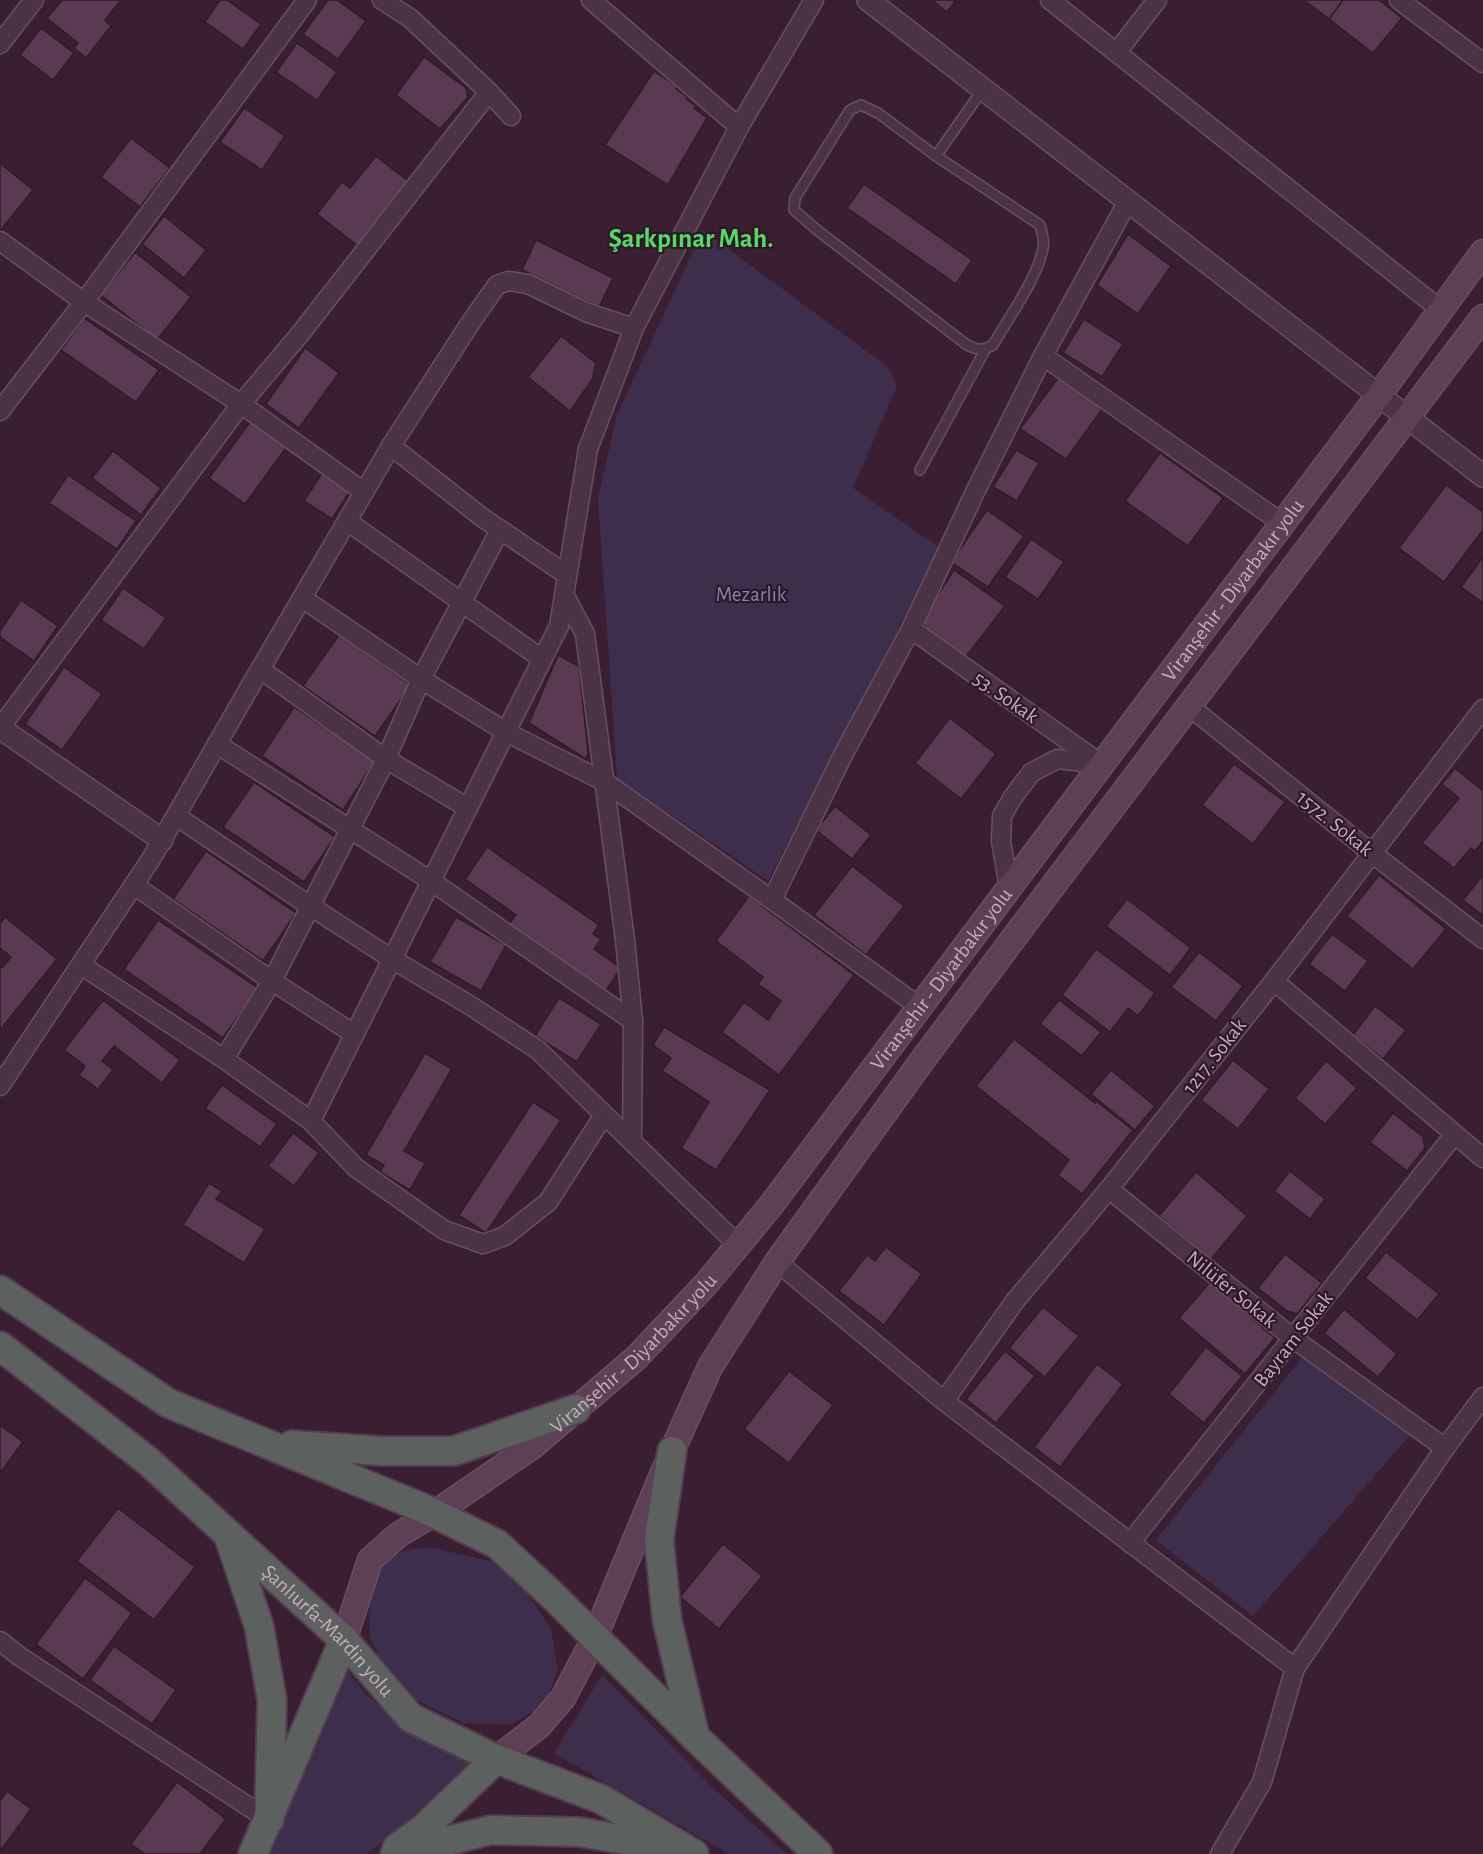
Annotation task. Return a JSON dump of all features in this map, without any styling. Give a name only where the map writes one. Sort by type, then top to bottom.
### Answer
[{"type":"highway","points":[[0,1290],[168,1403],[435,1513],[497,1544],[818,1854]]},
{"type":"highway","name":"Şanlıurfa-Mardin yolu","points":[[0,1346],[148,1461],[344,1640],[411,1718],[496,1759],[601,1799],[692,1853]]},
{"type":"highway","points":[[268,1444],[382,1451],[454,1451],[576,1409]]},
{"type":"highway","points":[[672,1451],[659,1540],[667,1620],[695,1737]]},
{"type":"highway","points":[[229,1535],[259,1626],[272,1700],[269,1820]]},
{"type":"highway","points":[[253,1854],[344,1640]]},
{"type":"highway","points":[[387,1854],[423,1829],[496,1759]]},
{"type":"highway","points":[[395,1854],[491,1830],[579,1832],[692,1853]]},
{"type":"main road","name":"Viranşehir - Diyarbakır yolu","points":[[344,1640],[370,1560],[398,1535],[435,1513],[533,1446],[636,1358],[706,1284],[779,1195],[921,1008],[1483,252]]},
{"type":"main road","name":"Viranşehir - Diyarbakır yolu","points":[[496,1759],[539,1726],[563,1698],[594,1639],[672,1451],[710,1367],[777,1262],[924,1058],[1483,317]]},
{"type":"street","points":[[0,44],[34,0]]},
{"type":"street","points":[[0,411],[84,302],[307,0]]},
{"type":"street","points":[[382,0],[410,18],[489,92],[511,116]]},
{"type":"street","points":[[591,0],[739,127]]},
{"type":"street","points":[[311,1121],[559,626],[588,449],[634,328],[739,127],[814,0]]},
{"type":"street","points":[[868,0],[1483,476]]},
{"type":"street","points":[[1050,0],[1441,310]]},
{"type":"street","points":[[1117,52],[1157,0]]},
{"type":"street","points":[[1399,0],[1483,63]]},
{"type":"street","points":[[162,840],[0,728],[241,404],[300,334],[489,92]]},
{"type":"street","points":[[772,900],[843,755],[910,629],[1043,356],[1128,201]]},
{"type":"street","points":[[0,241],[84,302],[241,404],[364,492]]},
{"type":"street","points":[[0,1086],[162,840],[391,446],[471,321],[497,285],[508,281],[528,284],[588,313],[634,328]]},
{"type":"street","points":[[1043,356],[1282,523]]},
{"type":"street","points":[[391,446],[500,530],[567,575]]},
{"type":"street","points":[[347,521],[542,659]]},
{"type":"street","points":[[224,1059],[272,981],[386,759],[421,679],[500,530]]},
{"type":"street","points":[[565,596],[585,634],[625,940],[633,1021],[632,1142]]},
{"type":"street","points":[[302,598],[421,679],[506,732],[605,782],[921,1008]]},
{"type":"street","name":"53. Sokak","points":[[910,629],[1101,764]]},
{"type":"street","points":[[260,669],[386,759],[468,808]]},
{"type":"street","name":"1572. Sokak","points":[[1189,706],[1483,939]]},
{"type":"street","name":"1217. Sokak","points":[[944,1401],[1015,1301],[1109,1189],[1274,981],[1483,709]]},
{"type":"street","points":[[217,744],[431,881],[633,1021]]},
{"type":"street","points":[[1009,888],[1001,841],[1002,816],[1031,772],[1057,759],[1101,764]]},
{"type":"street","points":[[176,816],[310,906],[538,1050],[738,1245]]},
{"type":"street","points":[[134,885],[272,981],[354,1034]]},
{"type":"street","points":[[81,965],[224,1059],[311,1121],[356,1168],[444,1230],[483,1244],[505,1236],[548,1202],[604,1115]]},
{"type":"street","points":[[1274,981],[1483,1158]]},
{"type":"street","name":"Bayram Sokak","points":[[1130,1543],[1454,1135]]},
{"type":"street","name":"Nilüfer Sokak","points":[[1109,1189],[1294,1339],[1445,1448]]},
{"type":"street","points":[[777,1262],[944,1401],[1295,1668]]},
{"type":"street","points":[[1220,1854],[1262,1782],[1295,1668],[1445,1448],[1483,1397]]},
{"type":"street","points":[[0,1641],[19,1656],[269,1820]]},
{"type":"lane","points":[[936,156],[983,89]]},
{"type":"lane","points":[[861,105],[878,113],[936,156],[1040,225],[1043,237],[1044,247],[1038,268],[993,345],[984,350],[977,350],[967,345],[794,210],[795,198],[850,110],[861,105]]},
{"type":"lane","points":[[920,470],[984,350]]},
{"type":"green space","name":"Mezarlık","points":[[703,230],[889,368],[897,386],[853,488],[940,548],[768,881],[617,778],[598,498],[617,415]]},
{"type":"green space","points":[[1305,1354],[1410,1435],[1253,1616],[1156,1540]]},
{"type":"green space","points":[[434,1548],[493,1562],[524,1588],[551,1629],[558,1669],[549,1694],[532,1713],[509,1725],[463,1723],[415,1699],[385,1669],[370,1638],[369,1589],[387,1557],[412,1549]]},
{"type":"green space","points":[[343,1666],[369,1697],[390,1715],[477,1763],[367,1854],[268,1854],[281,1826]]},
{"type":"green space","points":[[602,1675],[715,1790],[787,1854],[729,1854],[554,1753]]},
{"type":"building","points":[[62,0],[121,0],[105,20],[111,26],[86,58],[74,48],[78,43],[47,18]]},
{"type":"building","points":[[220,0],[227,0],[261,24],[243,49],[205,22]]},
{"type":"building","points":[[328,0],[337,0],[366,21],[338,59],[303,34]]},
{"type":"building","points":[[932,0],[956,0],[947,12]]},
{"type":"building","points":[[1304,0],[1343,0],[1329,19]]},
{"type":"building","points":[[1343,0],[1379,0],[1402,18],[1373,53],[1329,19]]},
{"type":"building","points":[[41,28],[74,53],[53,80],[20,55]]},
{"type":"building","points":[[297,43],[337,72],[317,100],[276,72]]},
{"type":"building","points":[[424,57],[466,88],[468,97],[440,129],[396,95]]},
{"type":"building","points":[[654,71],[678,87],[676,89],[688,97],[686,99],[696,106],[694,108],[707,118],[668,185],[605,145]]},
{"type":"building","points":[[244,108],[285,136],[262,170],[220,142]]},
{"type":"building","points":[[131,138],[170,168],[140,207],[101,177]]},
{"type":"building","points":[[376,156],[413,185],[362,249],[317,214],[342,182],[350,188]]},
{"type":"building","points":[[0,163],[33,190],[0,231]]},
{"type":"building","points":[[864,184],[972,260],[956,284],[847,208]]},
{"type":"building","points":[[164,216],[206,250],[184,278],[142,244]]},
{"type":"building","points":[[1128,234],[1171,266],[1138,314],[1097,285]]},
{"type":"building","points":[[536,240],[613,278],[599,307],[522,270]]},
{"type":"building","points":[[135,252],[191,297],[157,340],[101,295]]},
{"type":"building","points":[[84,318],[159,370],[136,402],[61,350]]},
{"type":"building","points":[[1084,319],[1123,344],[1102,377],[1063,353]]},
{"type":"building","points":[[561,336],[596,363],[592,380],[570,411],[528,377]]},
{"type":"building","points":[[305,348],[339,373],[299,428],[266,404]]},
{"type":"building","points":[[1058,378],[1103,408],[1066,459],[1020,429]]},
{"type":"building","points":[[250,422],[286,448],[245,504],[209,478]]},
{"type":"building","points":[[1016,450],[1039,463],[1017,501],[993,487]]},
{"type":"building","points":[[113,451],[161,488],[141,515],[92,478]]},
{"type":"building","points":[[1160,453],[1223,498],[1188,546],[1125,501]]},
{"type":"building","points":[[322,473],[350,491],[332,519],[304,501]]},
{"type":"building","points":[[68,475],[136,521],[117,549],[49,503]]},
{"type":"building","points":[[1446,485],[1483,512],[1483,530],[1444,582],[1399,548]]},
{"type":"building","points":[[987,510],[1024,536],[988,587],[951,562]]},
{"type":"building","points":[[1031,539],[1064,562],[1038,599],[1005,577]]},
{"type":"building","points":[[1483,557],[1483,603],[1461,587]]},
{"type":"building","points":[[954,570],[1005,606],[965,658],[926,628],[922,619]]},
{"type":"building","points":[[123,588],[166,618],[144,649],[101,620]]},
{"type":"building","points":[[21,600],[58,626],[34,661],[0,637],[0,631]]},
{"type":"building","points":[[339,635],[411,685],[375,736],[303,686]]},
{"type":"building","points":[[558,655],[579,666],[588,753],[586,759],[529,723]]},
{"type":"building","points":[[64,667],[102,694],[62,750],[25,724]]},
{"type":"building","points":[[294,707],[375,761],[343,810],[262,756]]},
{"type":"building","points":[[950,718],[996,754],[961,799],[915,763]]},
{"type":"building","points":[[1234,764],[1285,802],[1253,844],[1202,805]]},
{"type":"building","points":[[1455,768],[1483,791],[1483,841],[1475,851],[1471,848],[1454,868],[1422,843],[1459,798],[1442,784]]},
{"type":"building","points":[[254,782],[335,837],[304,882],[223,827]]},
{"type":"building","points":[[835,806],[871,835],[852,859],[816,830]]},
{"type":"building","points":[[487,847],[599,925],[593,934],[601,939],[594,949],[621,968],[605,992],[508,925],[516,915],[465,879]]},
{"type":"building","points":[[206,851],[296,913],[263,961],[173,899]]},
{"type":"building","points":[[852,866],[904,906],[866,955],[814,915]]},
{"type":"building","points":[[1379,875],[1446,929],[1413,969],[1347,916]]},
{"type":"building","points":[[1483,875],[1483,916],[1463,900]]},
{"type":"building","points":[[749,896],[854,975],[779,1075],[722,1032],[744,1002],[768,1020],[781,1001],[758,984],[763,977],[716,941]]},
{"type":"building","points":[[1127,899],[1191,948],[1170,975],[1106,926]]},
{"type":"building","points":[[5,917],[57,959],[0,1030],[0,966],[2,968],[11,957],[0,948],[0,924]]},
{"type":"building","points":[[456,917],[506,945],[481,991],[430,962]]},
{"type":"building","points":[[158,920],[258,988],[223,1038],[124,969]]},
{"type":"building","points":[[1332,934],[1368,961],[1345,991],[1309,964]]},
{"type":"building","points":[[1096,949],[1155,993],[1138,1016],[1128,1008],[1110,1032],[1062,995]]},
{"type":"building","points":[[1199,952],[1243,986],[1216,1021],[1171,987]]},
{"type":"building","points":[[559,998],[601,1024],[577,1062],[535,1036]]},
{"type":"building","points":[[103,1000],[180,1060],[162,1083],[114,1046],[102,1061],[113,1070],[98,1089],[79,1075],[85,1066],[64,1050]]},
{"type":"building","points":[[1059,1000],[1101,1032],[1082,1056],[1040,1024]]},
{"type":"building","points":[[1375,1006],[1406,1030],[1383,1059],[1353,1035]]},
{"type":"building","points":[[664,1027],[770,1090],[716,1170],[681,1148],[709,1102],[662,1071],[671,1058],[653,1045]]},
{"type":"building","points":[[1014,1039],[1133,1130],[1082,1194],[1058,1175],[1069,1160],[976,1086]]},
{"type":"building","points":[[425,1053],[452,1069],[404,1151],[425,1163],[410,1190],[380,1172],[384,1165],[366,1155]]},
{"type":"building","points":[[1233,1060],[1269,1089],[1238,1129],[1201,1100]]},
{"type":"building","points":[[1326,1061],[1357,1088],[1325,1124],[1295,1098]]},
{"type":"building","points":[[1111,1070],[1155,1106],[1135,1130],[1091,1094]]},
{"type":"building","points":[[222,1085],[277,1124],[260,1147],[205,1108]]},
{"type":"building","points":[[533,1102],[561,1120],[486,1233],[459,1215]]},
{"type":"building","points":[[1393,1113],[1423,1137],[1425,1148],[1407,1171],[1370,1142]]},
{"type":"building","points":[[293,1133],[319,1153],[294,1186],[268,1166]]},
{"type":"building","points":[[1290,1171],[1325,1199],[1310,1219],[1274,1191]]},
{"type":"building","points":[[1196,1172],[1247,1216],[1211,1259],[1159,1216]]},
{"type":"building","points":[[209,1183],[222,1191],[216,1199],[265,1229],[244,1263],[183,1225]]},
{"type":"building","points":[[886,1247],[922,1274],[884,1325],[839,1291],[867,1255],[875,1261]]},
{"type":"building","points":[[1386,1252],[1439,1294],[1417,1320],[1365,1278]]},
{"type":"building","points":[[1285,1254],[1322,1283],[1297,1314],[1287,1311],[1258,1288]]},
{"type":"building","points":[[1210,1282],[1275,1338],[1245,1374],[1179,1318]]},
{"type":"building","points":[[1043,1307],[1079,1336],[1045,1377],[1009,1348]]},
{"type":"building","points":[[1344,1309],[1397,1354],[1378,1377],[1324,1333]]},
{"type":"building","points":[[1206,1347],[1242,1376],[1204,1423],[1169,1394]]},
{"type":"building","points":[[1005,1351],[1035,1376],[996,1423],[966,1399]]},
{"type":"building","points":[[1097,1364],[1123,1384],[1060,1467],[1034,1447]]},
{"type":"building","points":[[789,1371],[833,1405],[789,1463],[744,1429]]},
{"type":"building","points":[[0,1425],[23,1442],[0,1473]]},
{"type":"building","points":[[118,1508],[195,1567],[154,1620],[77,1561]]},
{"type":"building","points":[[723,1544],[762,1576],[719,1629],[680,1597]]},
{"type":"building","points":[[85,1578],[132,1613],[83,1679],[36,1644]]},
{"type":"building","points":[[114,1646],[176,1690],[152,1724],[90,1680]]},
{"type":"building","points":[[177,1782],[226,1819],[200,1854],[145,1854],[131,1844]]},
{"type":"building","points":[[7,1791],[31,1809],[2,1849],[0,1848],[0,1801]]},
{"type":"district","name":"Şarkpınar Mah.","points":[[691,238]]}]
